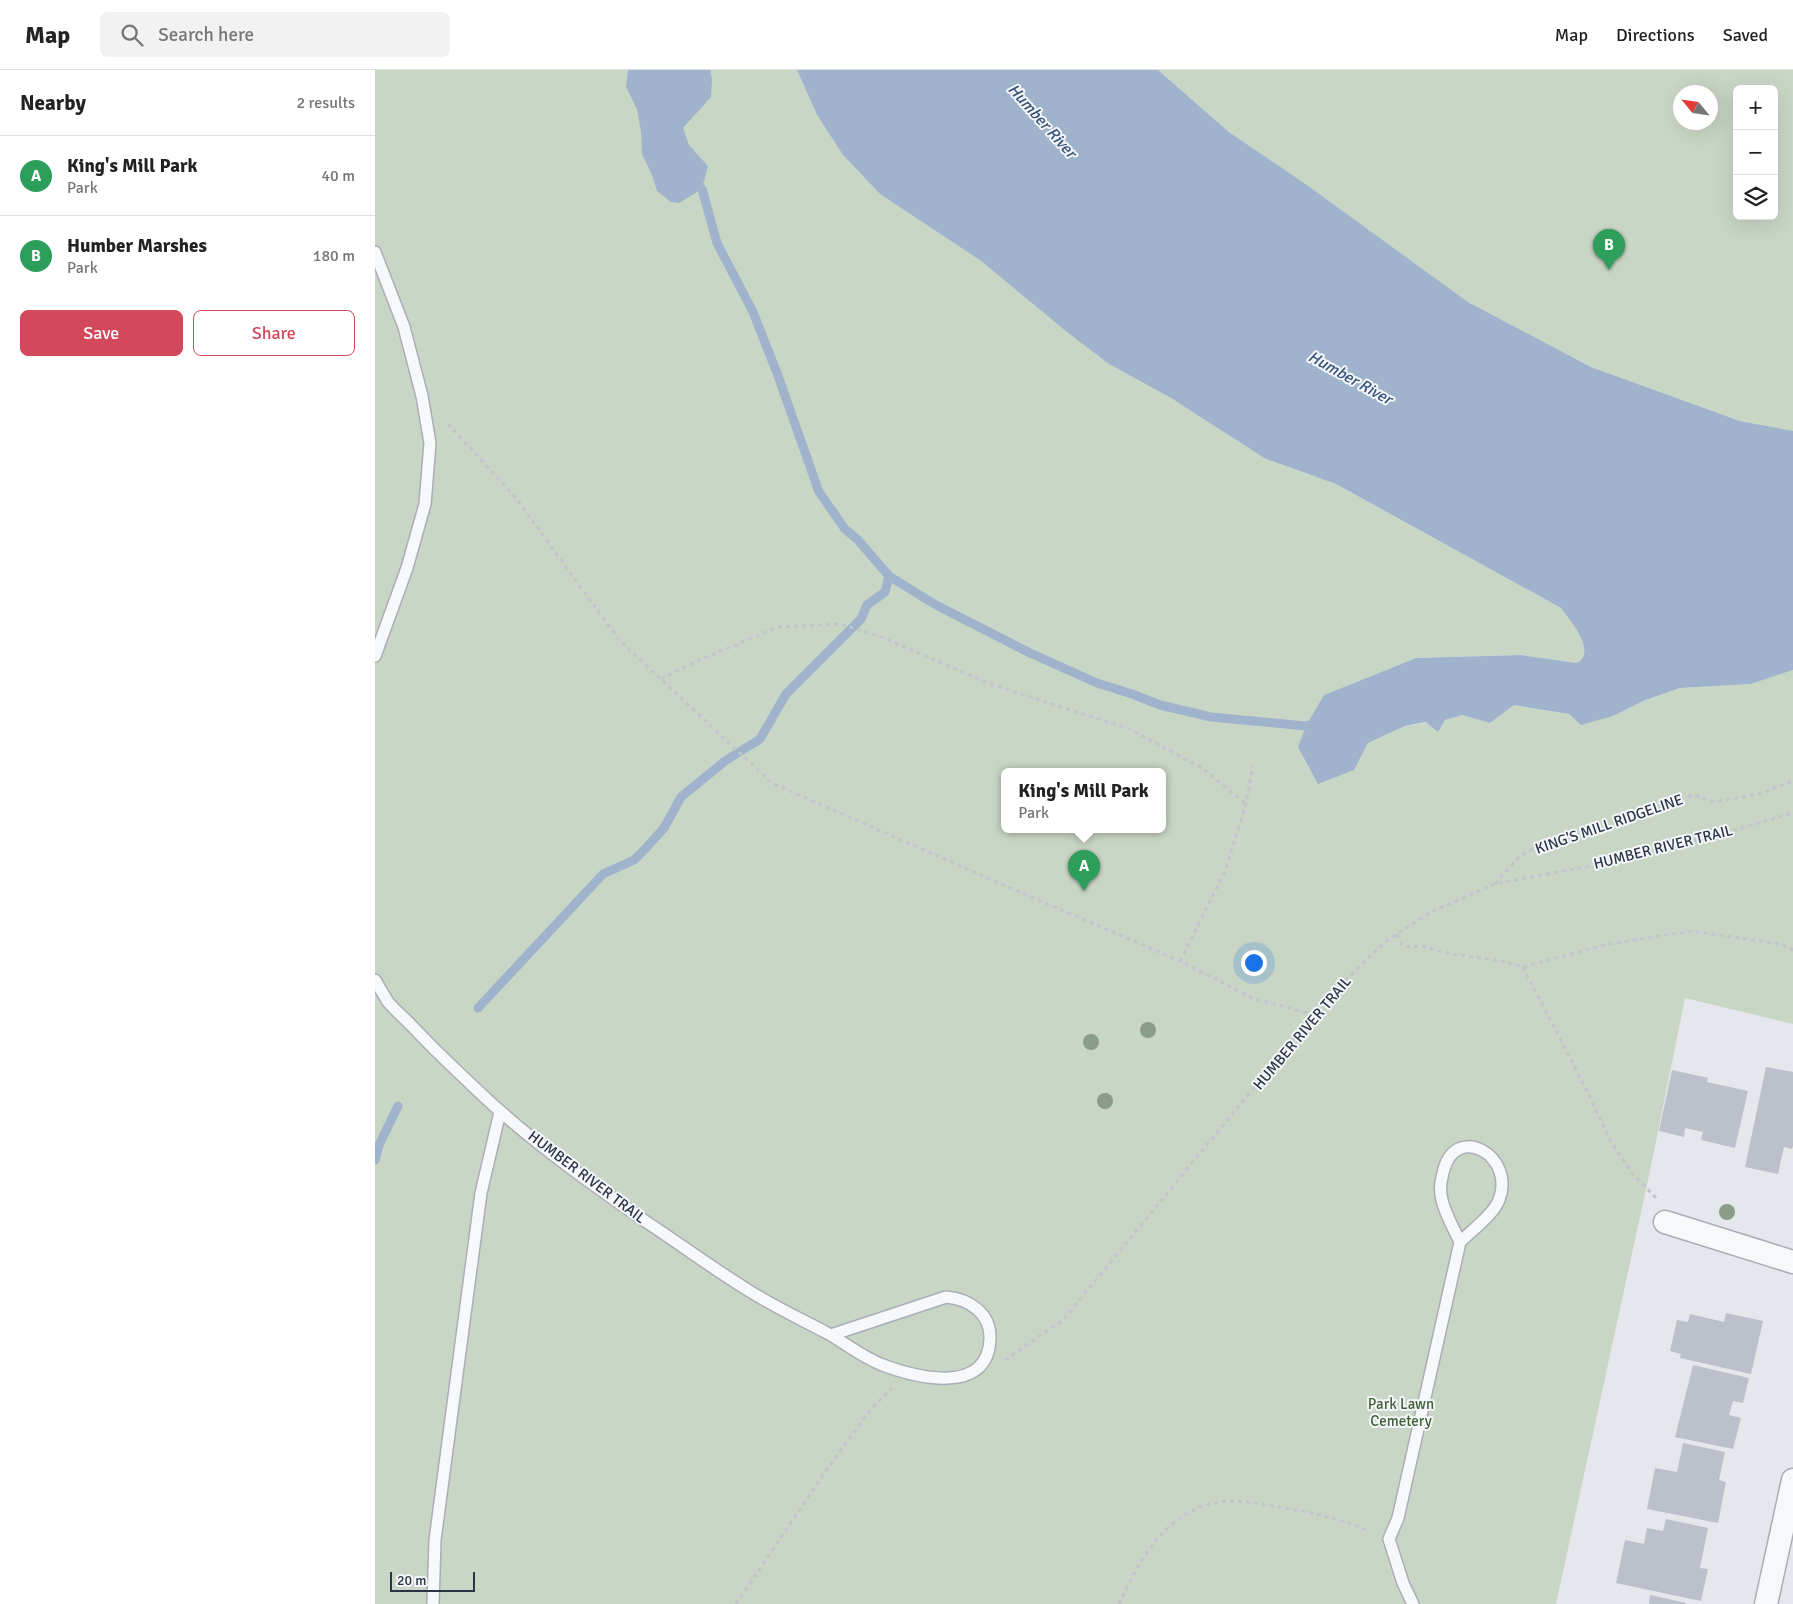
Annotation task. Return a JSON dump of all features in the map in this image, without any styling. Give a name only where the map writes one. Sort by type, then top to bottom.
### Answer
[{"type":"street","points":[[1665,1222],[1793,1262]]},
{"type":"street","points":[[1766,1604],[1793,1480]]},
{"type":"lane","points":[[375,252],[404,327],[422,396],[430,443],[425,504],[407,568],[375,656]]},
{"type":"lane","name":"HUMBER RIVER TRAIL","points":[[375,980],[389,1003],[500,1112],[597,1188],[741,1286],[790,1315],[831,1335],[871,1360],[907,1372],[934,1379],[951,1379],[965,1376],[977,1369],[985,1358]]},
{"type":"lane","points":[[433,1604],[435,1540],[481,1193],[500,1112]]},
{"type":"lane","points":[[1413,1604],[1403,1583],[1389,1539],[1397,1518],[1459,1242],[1485,1218],[1498,1200],[1502,1181],[1498,1165],[1488,1154],[1479,1148],[1467,1147],[1453,1152],[1445,1164],[1440,1183],[1442,1200],[1459,1242]]},
{"type":"lane","points":[[831,1335],[936,1300],[947,1297],[957,1298],[977,1308],[989,1326],[991,1337],[985,1358]]},
{"type":"path","points":[[422,396],[516,498],[619,640],[772,783],[1180,960],[1252,998],[1315,1015]]},
{"type":"path","points":[[661,679],[697,661],[778,627],[841,624],[879,636],[993,684],[1130,729],[1202,768],[1246,804]]},
{"type":"path","points":[[1180,960],[1225,871],[1246,804],[1253,765]]},
{"type":"path","name":"KING'S MILL RIDGELINE","points":[[1495,884],[1520,856],[1538,846],[1656,810],[1694,795],[1715,802],[1759,794],[1793,781]]},
{"type":"path","name":"HUMBER RIVER TRAIL","points":[[985,1358],[1007,1361],[1063,1320],[1331,994],[1397,934],[1431,912],[1495,884],[1590,866],[1721,834],[1793,813]]},
{"type":"path","points":[[1397,934],[1402,944],[1410,947],[1423,946],[1445,953],[1502,961],[1523,967],[1604,945],[1692,932],[1781,944],[1793,950]]},
{"type":"path","points":[[1523,967],[1611,1142],[1633,1174],[1656,1198],[1665,1222]]},
{"type":"path","points":[[736,1604],[825,1472],[870,1410],[907,1372]]},
{"type":"path","points":[[1119,1604],[1134,1572],[1155,1542],[1182,1517],[1194,1510],[1214,1503],[1235,1501],[1330,1516],[1389,1539]]},
{"type":"green space","name":"Park Lawn Cemetery","points":[[375,70],[797,70],[817,115],[843,155],[880,194],[981,261],[1068,333],[1109,364],[1171,398],[1264,458],[1336,484],[1561,608],[1584,645],[1583,658],[1577,663],[1521,655],[1416,658],[1324,695],[1354,770],[1368,743],[1405,726],[1445,720],[1462,715],[1490,723],[1514,705],[1569,714],[1613,716],[1643,701],[1680,688],[1751,684],[1793,670],[1793,1024],[1685,998],[1651,1166],[1556,1604],[375,1604]]},
{"type":"green space","points":[[1158,70],[1793,70],[1793,431],[1740,421],[1591,367],[1468,302],[1307,185],[1229,132]]},
{"type":"water","points":[[628,70],[710,70],[712,78],[711,97],[683,128],[689,145],[708,166],[702,189],[679,203],[671,202],[657,191],[642,154],[641,131],[637,109],[626,87]]},
{"type":"water","name":"Humber River","points":[[797,70],[1158,70],[1229,132],[1307,185],[1468,302],[1591,367],[1740,421],[1793,431],[1793,670],[1751,684],[1680,688],[1643,701],[1613,716],[1581,725],[1569,714],[1514,705],[1490,723],[1462,715],[1445,720],[1438,732],[1426,722],[1405,726],[1368,743],[1354,770],[1318,784],[1298,747],[1306,726],[1324,695],[1416,658],[1521,655],[1577,663],[1583,658],[1584,651],[1584,645],[1578,631],[1561,608],[1336,484],[1264,458],[1171,398],[1109,364],[1068,333],[981,261],[880,194],[843,155],[817,115]]},
{"type":"building","points":[[1766,1067],[1793,1072],[1793,1146],[1792,1149],[1784,1147],[1778,1174],[1745,1167]]},
{"type":"building","points":[[1672,1070],[1708,1078],[1707,1082],[1748,1091],[1735,1148],[1701,1140],[1703,1132],[1685,1128],[1684,1137],[1659,1131]]},
{"type":"building","points":[[1726,1313],[1763,1321],[1751,1374],[1680,1358],[1681,1354],[1670,1351],[1677,1320],[1688,1322],[1690,1314],[1724,1322]]},
{"type":"building","points":[[1693,1365],[1749,1378],[1743,1403],[1733,1401],[1729,1415],[1741,1418],[1733,1449],[1675,1437]]},
{"type":"building","points":[[1683,1443],[1725,1452],[1719,1480],[1726,1482],[1718,1523],[1647,1509],[1655,1468],[1677,1472]]},
{"type":"building","points":[[1666,1519],[1708,1528],[1700,1568],[1708,1569],[1701,1601],[1616,1583],[1625,1540],[1644,1544],[1647,1528],[1663,1531]]},
{"type":"building","points":[[1650,1595],[1686,1603],[1649,1604]]},
{"type":"waterway","points":[[702,189],[717,243],[753,312],[777,373],[819,492],[845,529],[858,540],[889,576],[936,605],[1030,653],[1097,683],[1160,705],[1211,717],[1306,726],[1316,724]]},
{"type":"waterway","points":[[478,1008],[603,874],[634,860],[645,849],[664,828],[681,797],[725,761],[760,739],[786,694],[861,619],[867,605],[885,592],[889,576]]},
{"type":"waterway","points":[[375,1160],[379,1145],[398,1106]]},
{"type":"place","name":"Humber Marshes","points":[[1609,270]]},
{"type":"place","name":"King's Mill Park","points":[[1084,891]]}]
